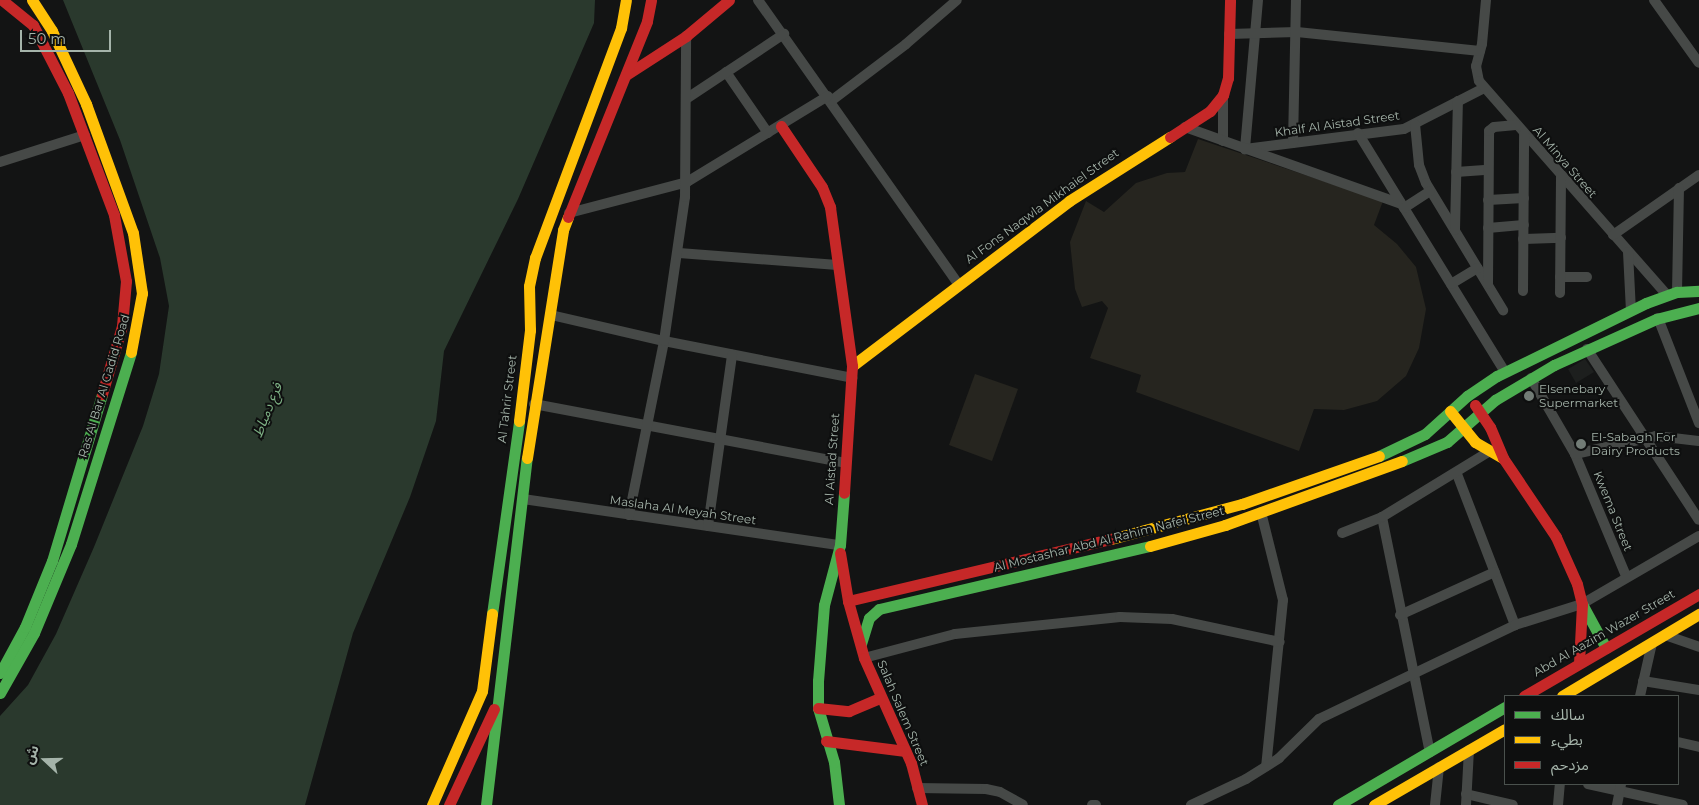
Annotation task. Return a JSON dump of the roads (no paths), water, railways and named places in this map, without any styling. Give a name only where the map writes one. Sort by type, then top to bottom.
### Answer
[{"type":"street","name":"Ras Al Bar Al Gadid Road","points":[[0,693],[17,667],[51,597],[86,493],[136,334],[141,273],[133,232],[86,104],[49,25],[32,0]]},
{"type":"street","name":"Al Tahrir Street","points":[[432,805],[482,691],[524,382],[530,330],[529,293],[538,250],[620,28],[626,0]]},
{"type":"street","points":[[486,805],[534,404],[550,315],[558,253],[569,213],[647,21],[651,0]]},
{"type":"street","points":[[626,75],[686,36],[729,0]]},
{"type":"street","points":[[758,0],[830,99],[958,283]]},
{"type":"street","points":[[569,213],[687,182],[768,133],[830,99],[956,0]]},
{"type":"street","points":[[1223,141],[1223,95],[1228,78],[1230,0]]},
{"type":"street","points":[[1245,149],[1258,0]]},
{"type":"street","points":[[1293,143],[1297,32],[1296,0]]},
{"type":"street","points":[[1484,88],[1477,74],[1486,0]]},
{"type":"street","points":[[1654,0],[1699,63]]},
{"type":"street","name":"Ras Al Bar Al Gadid Road","points":[[0,673],[44,583],[120,334],[126,289],[120,237],[85,135],[37,30],[24,15],[2,1]]},
{"type":"street","points":[[1229,34],[1297,32],[1480,51]]},
{"type":"street","points":[[686,98],[784,34]]},
{"type":"street","points":[[629,515],[664,341],[679,253],[687,182],[686,36]]},
{"type":"street","points":[[726,72],[768,133]]},
{"type":"street","name":"Khalf Al Aistad Street","points":[[1245,149],[1358,133],[1390,132],[1414,124],[1484,88]]},
{"type":"street","name":"Al Minya Street","points":[[1484,88],[1628,252],[1672,294]]},
{"type":"street","name":"Al Fons Naqwla Mikhaiel Street","points":[[852,372],[958,283],[1069,201],[1210,111],[1223,95]]},
{"type":"street","points":[[1455,231],[1458,101]]},
{"type":"street","points":[[1414,124],[1419,165],[1430,191],[1503,310]]},
{"type":"street","points":[[1488,285],[1489,131],[1494,127],[1516,125]]},
{"type":"street","name":"Al Aistad Street","points":[[781,126],[822,187],[830,207],[852,372],[840,545],[824,605],[818,708],[826,741],[834,762],[839,805]]},
{"type":"street","points":[[1185,127],[1402,206],[1430,191]]},
{"type":"street","points":[[1358,133],[1505,372]]},
{"type":"street","points":[[1523,291],[1524,134]]},
{"type":"street","points":[[0,162],[85,135]]},
{"type":"street","points":[[1456,172],[1488,170]]},
{"type":"street","points":[[1560,293],[1561,175]]},
{"type":"street","points":[[1613,235],[1699,175]]},
{"type":"street","points":[[1674,313],[1672,294],[1679,188]]},
{"type":"street","points":[[1488,200],[1524,198]]},
{"type":"street","points":[[1488,228],[1524,225]]},
{"type":"street","points":[[1524,238],[1561,238]]},
{"type":"street","points":[[538,250],[545,260],[558,253]]},
{"type":"street","points":[[1628,252],[1631,311]]},
{"type":"street","points":[[679,253],[838,265]]},
{"type":"street","points":[[1451,284],[1478,268]]},
{"type":"street","points":[[1560,277],[1587,277]]},
{"type":"street","points":[[529,293],[539,287],[552,295]]},
{"type":"street","name":"Al Mostashar Abd Al Rahim Nafei Street","points":[[848,601],[1090,546],[1242,504],[1370,460],[1413,441],[1437,425],[1467,396],[1505,372],[1646,303],[1672,294],[1699,291]]},
{"type":"street","points":[[1646,303],[1654,310],[1699,423]]},
{"type":"street","name":"Al Mostashar Abd Al Rahim Nafei Street","points":[[861,644],[869,618],[879,609],[1155,545],[1261,512],[1392,465],[1446,442],[1463,430],[1481,413],[1531,378],[1657,319],[1699,308]]},
{"type":"street","points":[[550,315],[664,341],[732,354],[852,372]]},
{"type":"street","points":[[1588,350],[1699,520]]},
{"type":"street","points":[[708,526],[732,354]]},
{"type":"street","name":"Kwema Street","points":[[1531,378],[1575,454],[1626,576]]},
{"type":"street","points":[[1467,396],[1481,413],[1502,458],[1556,537],[1577,584],[1582,604],[1606,648]]},
{"type":"street","points":[[534,404],[846,463]]},
{"type":"street","points":[[1450,411],[1463,430],[1502,458]]},
{"type":"street","points":[[1575,454],[1646,437],[1675,436],[1699,441]]},
{"type":"street","points":[[1342,533],[1382,517],[1458,474],[1490,451]]},
{"type":"street","points":[[1458,474],[1515,625]]},
{"type":"street","points":[[73,488],[86,493]]},
{"type":"street","name":"Maslaha Al Meyah Street","points":[[523,499],[840,545]]},
{"type":"street","points":[[1261,512],[1283,600],[1266,766]]},
{"type":"street","points":[[1382,517],[1412,675],[1430,752],[1440,767],[1435,805]]},
{"type":"street","points":[[1191,805],[1246,779],[1266,766],[1289,749],[1319,718],[1515,625],[1582,604],[1626,576],[1699,536]]},
{"type":"street","name":"Salah Salem Street","points":[[840,545],[848,601],[864,658],[879,698],[905,751],[922,805]]},
{"type":"street","points":[[1400,615],[1495,572]]},
{"type":"street","name":"Abd Al Aazim Wazer Street","points":[[1526,695],[1699,594]]},
{"type":"street","points":[[1579,664],[1582,604]]},
{"type":"street","points":[[1568,694],[1699,614]]},
{"type":"street","points":[[864,658],[955,634],[1120,617],[1172,619],[1280,642]]},
{"type":"street","points":[[1665,635],[1699,647]]},
{"type":"street","points":[[1640,695],[1652,643]]},
{"type":"street","points":[[1643,681],[1699,690]]},
{"type":"street","points":[[818,708],[849,711],[879,698]]},
{"type":"street","points":[[449,805],[498,702]]},
{"type":"street","points":[[1338,805],[1504,708]]},
{"type":"street","points":[[1374,805],[1504,730]]},
{"type":"street","points":[[826,741],[867,744],[905,751]]},
{"type":"street","points":[[1679,742],[1699,747]]},
{"type":"street","points":[[1466,805],[1469,750]]},
{"type":"street","points":[[1412,762],[1420,770],[1420,778]]},
{"type":"street","points":[[1558,805],[1560,785]]},
{"type":"street","points":[[1599,785],[1621,787],[1683,805]]},
{"type":"street","points":[[1617,805],[1621,787]]},
{"type":"street","points":[[917,788],[986,789],[1000,792],[1023,805]]},
{"type":"street","points":[[1466,794],[1513,805]]},
{"type":"water","name":"فرع دمياط","points":[[63,0],[595,0],[594,23],[518,199],[444,351],[436,421],[410,497],[353,633],[305,805],[0,805],[0,716],[28,685],[56,634],[94,547],[143,426],[159,374],[169,306],[160,258],[120,140]]},
{"type":"place","name":"Elsenebary Supermarket","points":[[1529,396]]},
{"type":"place","name":"El-Sabagh For Dairy Products","points":[[1581,444]]}]
